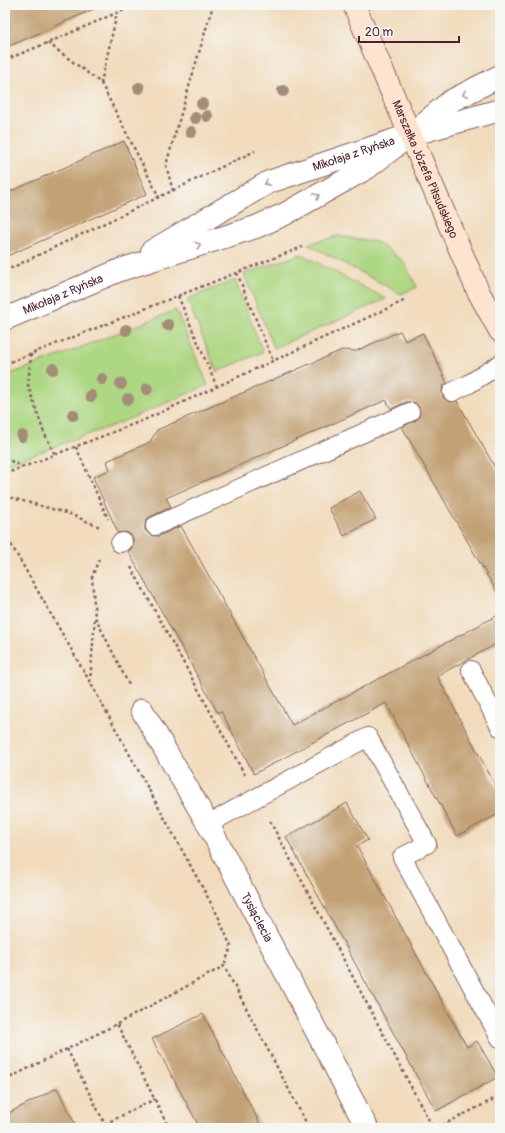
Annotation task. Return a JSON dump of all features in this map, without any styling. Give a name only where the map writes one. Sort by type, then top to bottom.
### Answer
[{"type":"main road","name":"Marszałka Józefa Piłsudskiego","points":[[354,5],[478,291],[500,331]]},
{"type":"street","points":[[410,135],[451,102],[500,76]]},
{"type":"street","points":[[410,135],[500,110]]},
{"type":"street","name":"Mikołaja z Ryńska","points":[[120,270],[269,182],[410,135]]},
{"type":"street","name":"Mikołaja z Ryńska","points":[[5,319],[120,270],[256,227],[285,214],[367,168],[410,135]]},
{"type":"street","name":"Tysiąclecia","points":[[142,710],[208,824],[367,1128]]},
{"type":"lane","points":[[452,392],[469,384],[500,364]]},
{"type":"lane","points":[[155,526],[410,412]]},
{"type":"lane","points":[[471,670],[500,727]]},
{"type":"lane","points":[[208,824],[368,737],[427,844],[402,857],[500,1038]]},
{"type":"path","points":[[5,60],[135,5]]},
{"type":"path","points":[[173,190],[166,164],[213,5]]},
{"type":"path","points":[[101,83],[117,13]]},
{"type":"path","points":[[47,43],[101,83],[159,197]]},
{"type":"path","points":[[5,271],[255,151]]},
{"type":"path","points":[[5,364],[302,247]]},
{"type":"path","points":[[237,272],[273,361]]},
{"type":"path","points":[[178,296],[217,387]]},
{"type":"path","points":[[5,474],[144,420],[406,300]]},
{"type":"path","points":[[31,354],[28,385],[43,430],[55,455]]},
{"type":"path","points":[[5,458],[23,467]]},
{"type":"path","points":[[5,496],[70,514],[102,528]]},
{"type":"path","points":[[5,534],[90,682],[218,916],[231,947],[224,966],[117,1024],[5,1080]]},
{"type":"path","points":[[90,682],[95,617],[92,577],[98,560],[121,543]]},
{"type":"path","points":[[95,617],[142,710]]},
{"type":"path","points":[[224,966],[309,1128]]},
{"type":"path","points":[[117,1024],[170,1128]]},
{"type":"path","points":[[67,1049],[107,1128]]},
{"type":"path","points":[[437,1128],[500,1096]]},
{"type":"path","points":[[105,1124],[155,1099]]},
{"type":"green space","points":[[337,236],[377,242],[404,262],[417,287],[401,294],[308,244]]},
{"type":"green space","points":[[301,254],[386,299],[274,348],[244,274]]},
{"type":"green space","points":[[235,280],[263,352],[217,372],[187,299]]},
{"type":"green space","points":[[176,310],[208,385],[122,422],[5,465],[5,376]]},
{"type":"building","points":[[5,5],[103,5],[5,48]]},
{"type":"building","points":[[124,141],[147,194],[5,257],[5,194]]},
{"type":"building","points":[[400,331],[405,341],[423,333],[447,383],[443,386],[443,397],[451,402],[457,401],[500,476],[500,598],[402,427],[419,418],[419,407],[416,403],[411,402],[406,402],[391,409],[386,400],[166,498],[171,507],[146,520],[145,530],[149,534],[159,536],[181,526],[292,725],[500,614],[500,642],[437,676],[500,794],[500,813],[457,836],[386,703],[254,774],[221,711],[218,713],[128,551],[131,549],[133,544],[133,538],[130,534],[125,532],[118,533],[93,477],[110,470],[107,461],[150,442],[157,430],[342,350],[356,351]]},
{"type":"building","points":[[360,491],[376,519],[344,536],[329,508]]},
{"type":"building","points":[[347,803],[368,840],[357,846],[467,1047],[477,1041],[498,1077],[436,1111],[286,837]]},
{"type":"building","points":[[203,1014],[262,1128],[200,1128],[152,1039]]},
{"type":"building","points":[[57,1088],[77,1128],[5,1128],[5,1115]]}]
